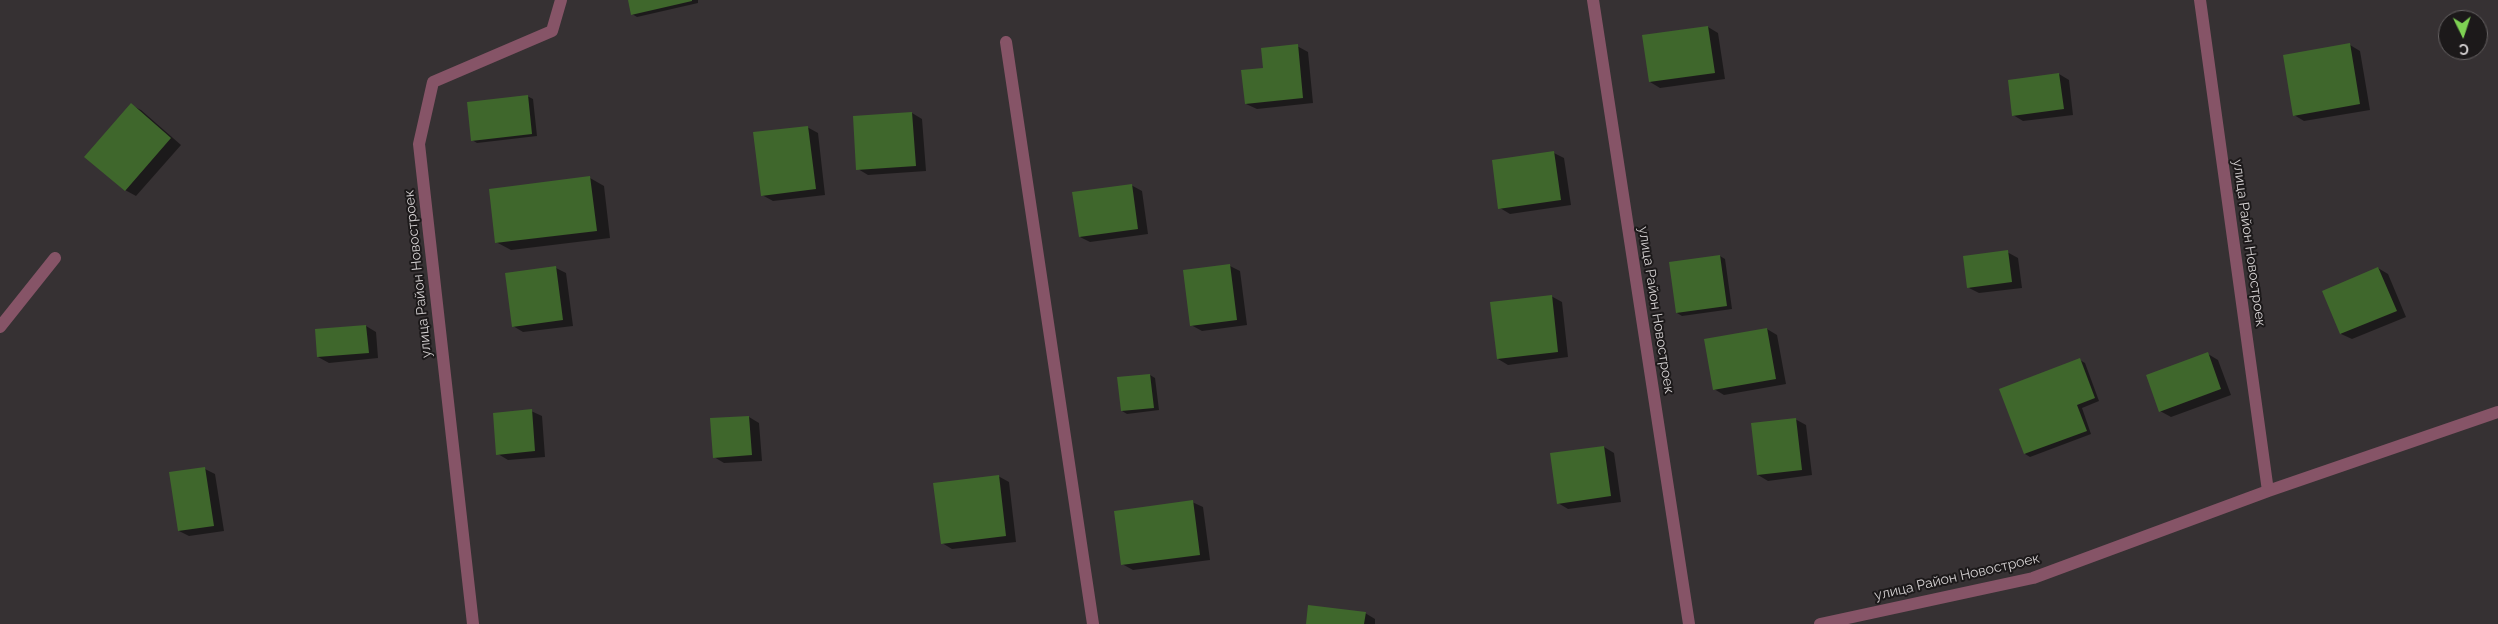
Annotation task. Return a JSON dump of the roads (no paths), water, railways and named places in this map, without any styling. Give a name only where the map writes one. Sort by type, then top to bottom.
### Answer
[{"type":"street","name":"улица Район Новостроек","points":[[473,624],[419,144],[433,82],[552,31],[561,0]]},
{"type":"street","name":"улица Район Новостроек","points":[[1594,0],[1689,624]]},
{"type":"street","name":"улица Район Новостроек","points":[[2200,0],[2268,491]]},
{"type":"street","points":[[1006,42],[1093,624]]},
{"type":"street","points":[[0,327],[55,258]]},
{"type":"street","name":"улица Район Новостроек","points":[[1820,624],[2033,578],[2268,491],[2498,412]]}]
